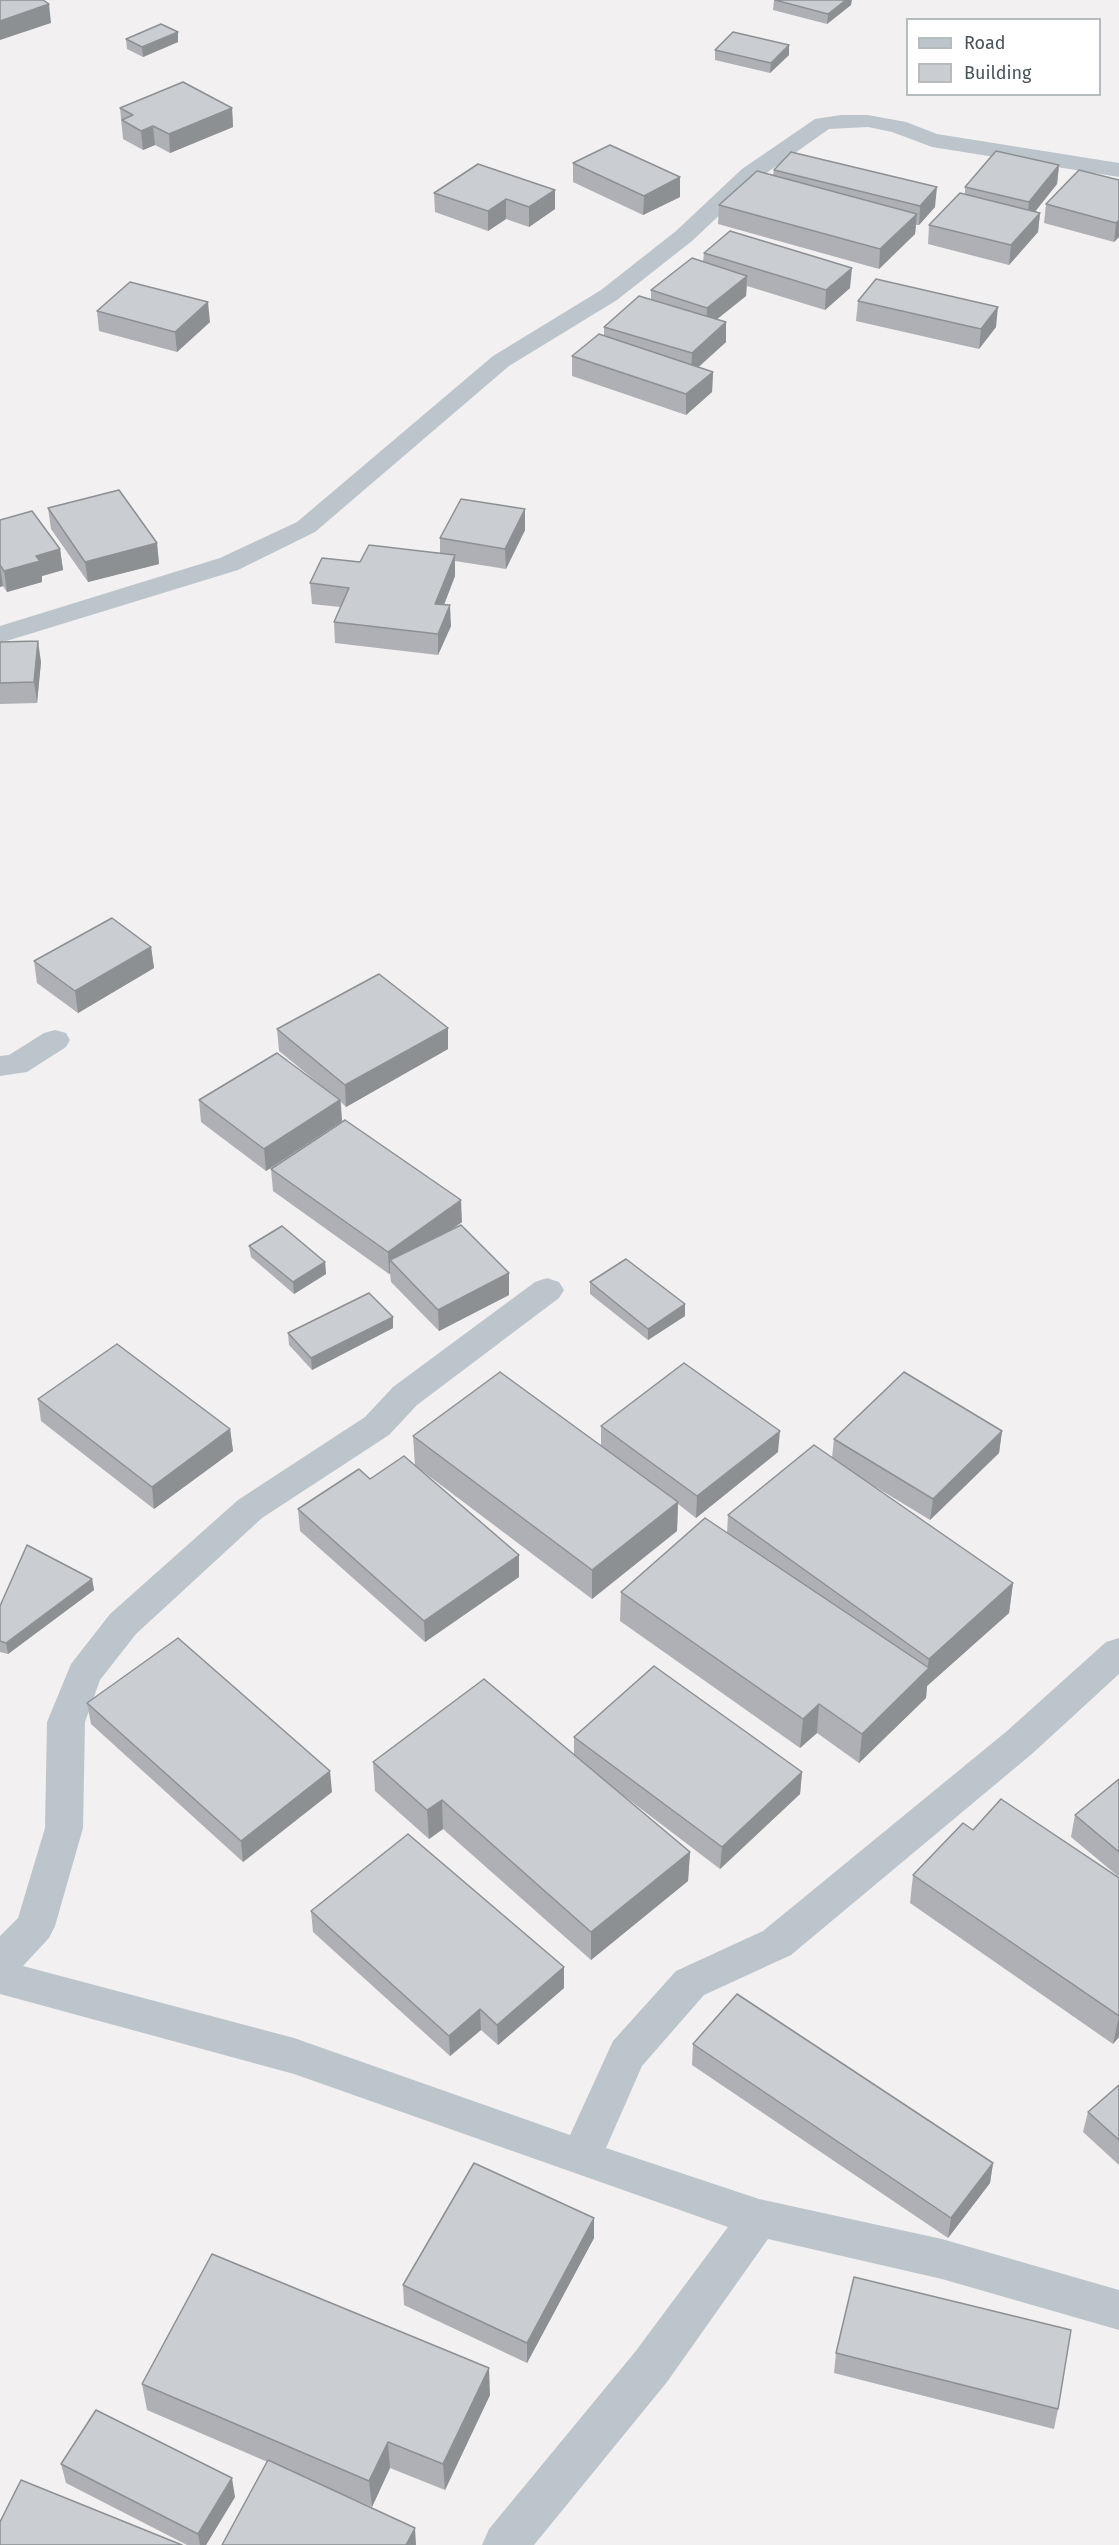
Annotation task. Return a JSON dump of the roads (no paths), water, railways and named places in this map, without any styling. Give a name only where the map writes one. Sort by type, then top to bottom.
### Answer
[{"type":"street","points":[[0,635],[229,564],[306,527],[501,361],[609,294],[684,236],[750,174],[823,124],[868,121],[932,140],[1119,170]]},
{"type":"street","points":[[0,1066],[16,1065],[55,1040]]},
{"type":"street","points":[[0,1962],[35,1926],[64,1828],[66,1722],[84,1674],[123,1624],[250,1509],[377,1426],[405,1396],[548,1290]]},
{"type":"street","points":[[581,2158],[627,2054],[690,1983],[777,1943],[1020,1742],[1119,1652]]},
{"type":"street","points":[[0,1977],[294,2056],[581,2158],[759,2218],[942,2259],[1119,2310]]},
{"type":"street","points":[[505,2545],[651,2367],[759,2218]]}]
